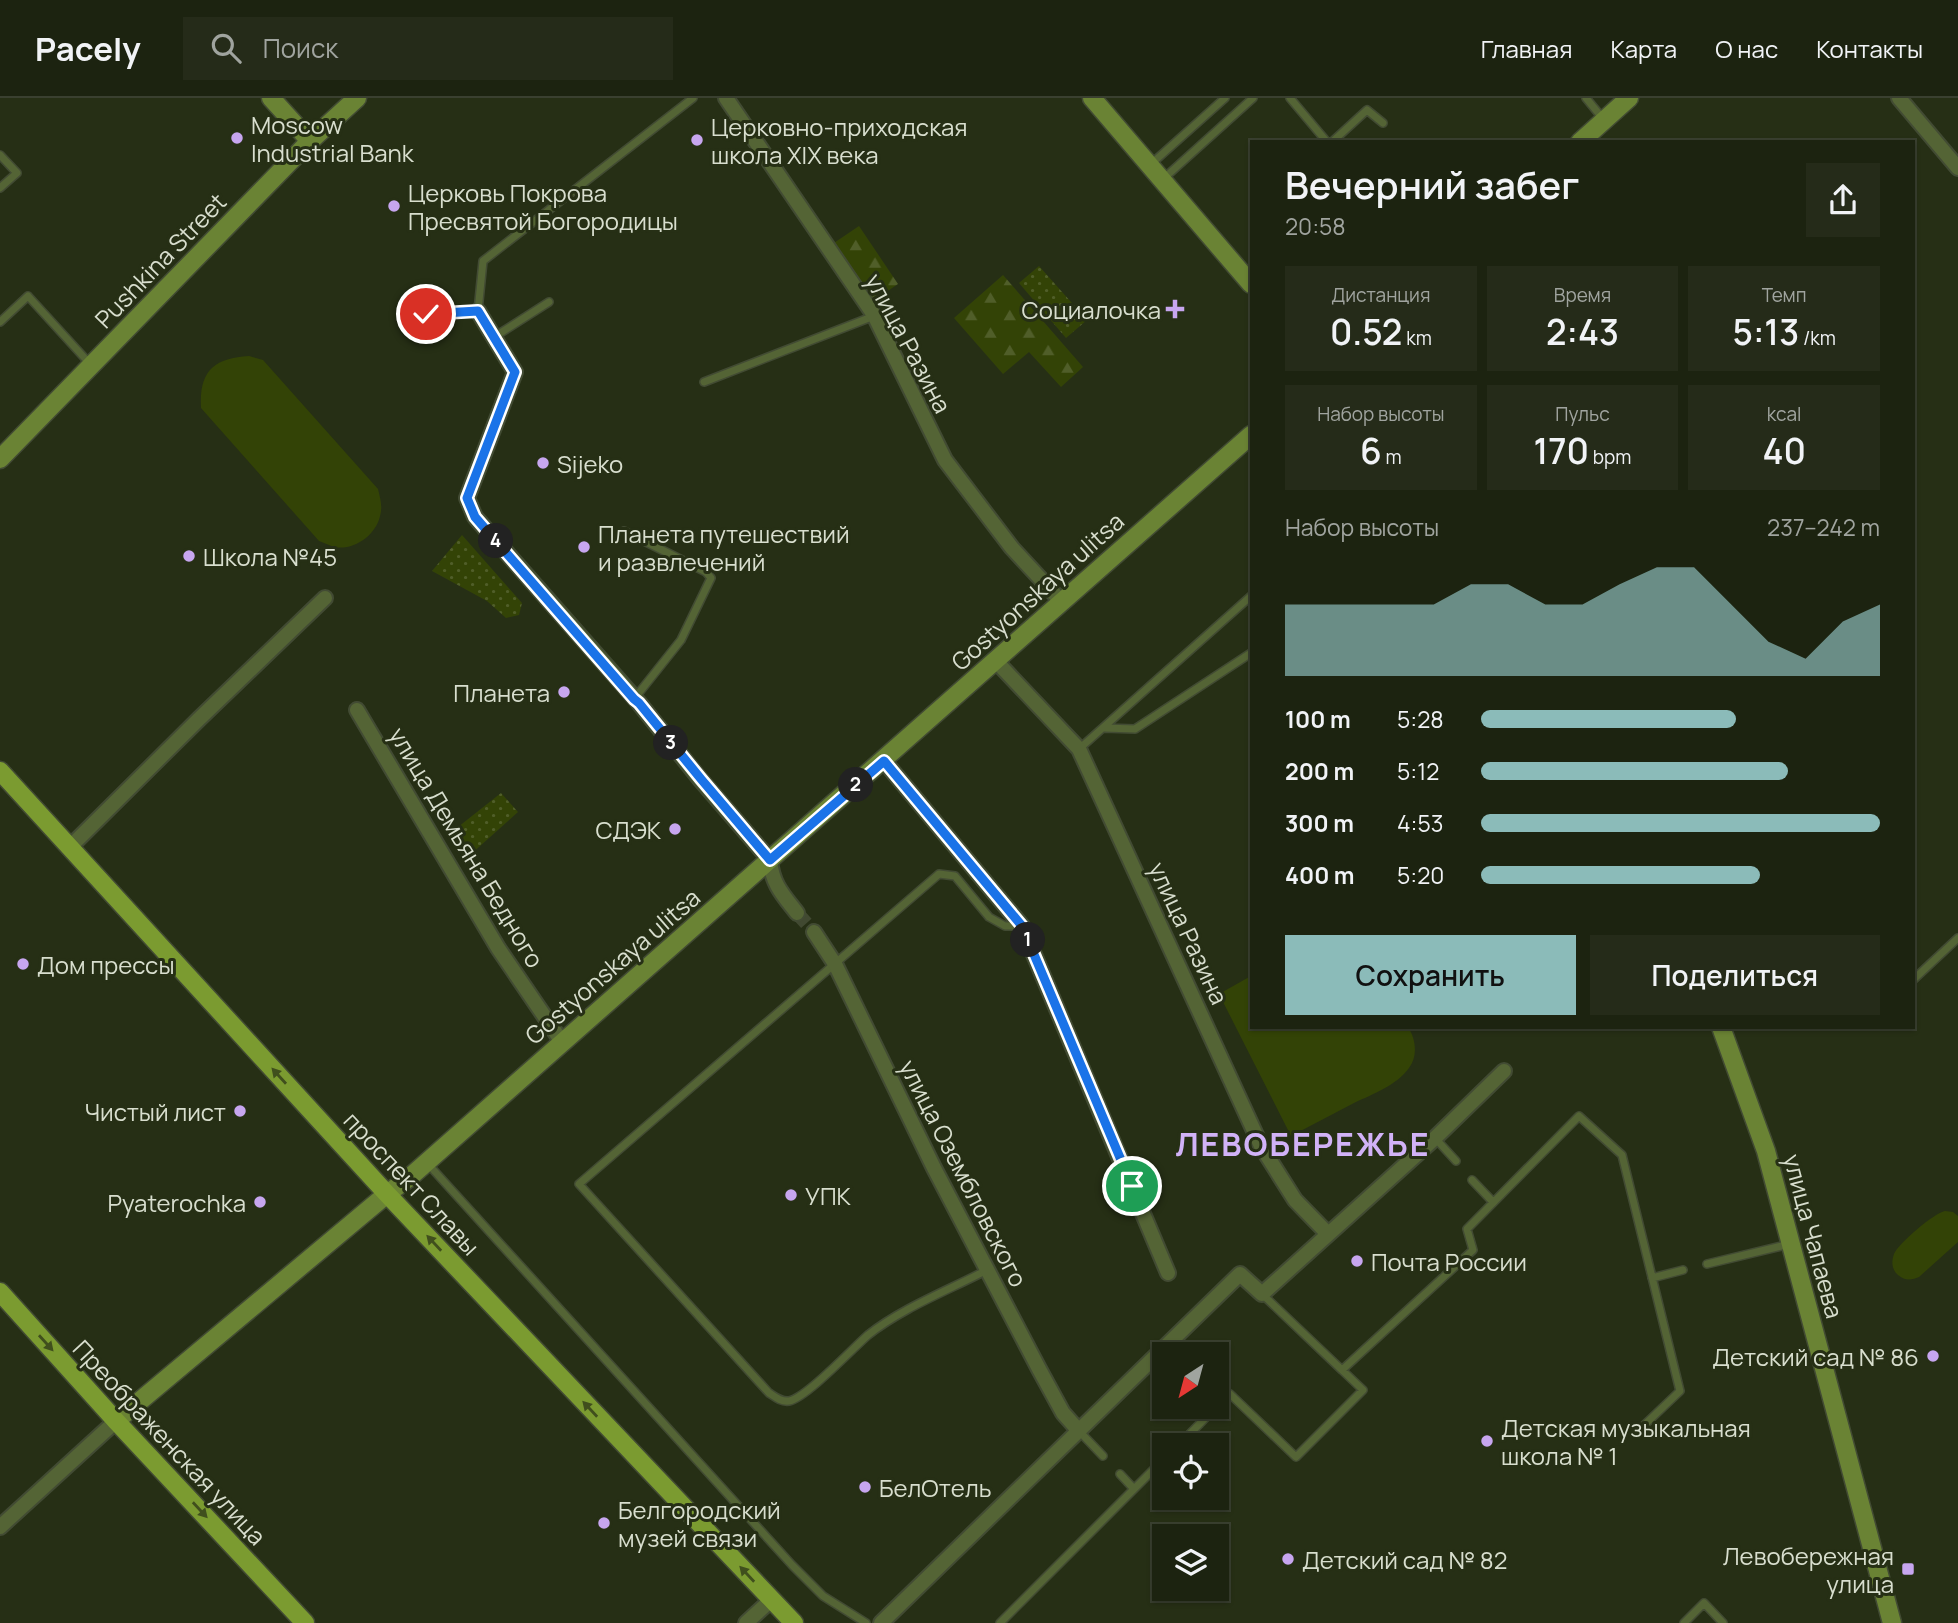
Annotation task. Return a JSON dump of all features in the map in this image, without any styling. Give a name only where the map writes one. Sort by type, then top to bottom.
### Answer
[{"type":"main road","name":"проспект Славы","points":[[0,771],[387,1194],[794,1623]]},
{"type":"main road","name":"Преображенская улица","points":[[0,1292],[116,1421],[305,1623]]},
{"type":"street","points":[[271,98],[310,141]]},
{"type":"street","name":"Pushkina Street","points":[[0,459],[310,141],[357,98]]},
{"type":"street","name":"улица Разина","points":[[726,98],[874,315],[945,460],[1012,548],[1061,601]]},
{"type":"street","points":[[1092,98],[1250,283]]},
{"type":"street","points":[[1582,140],[1629,98]]},
{"type":"street","points":[[1899,98],[1958,168]]},
{"type":"street","points":[[478,311],[515,372],[467,498],[475,517],[639,703],[770,860],[772,876],[797,913]]},
{"type":"street","name":"Gostyonskaya ulitsa","points":[[0,1527],[116,1421],[410,1177],[1250,436]]},
{"type":"street","points":[[70,848],[325,598]]},
{"type":"street","name":"улица Разина","points":[[995,660],[1079,749],[1261,1146],[1295,1200],[1328,1234]]},
{"type":"street","name":"улица Демьяна Бедного","points":[[357,710],[499,948],[562,1042]]},
{"type":"street","points":[[884,761],[1022,926],[1168,1273]]},
{"type":"street","name":"улица Озембловского","points":[[814,932],[835,964],[987,1270],[1063,1413],[1079,1431]]},
{"type":"street","name":"улица Чапаева","points":[[1722,1029],[1766,1151],[1892,1623]]},
{"type":"street","points":[[881,1623],[1240,1274],[1262,1294],[1435,1138],[1504,1071]]},
{"type":"street","points":[[746,1623],[771,1600]]},
{"type":"lane","points":[[426,314],[478,311],[483,261],[693,98]]},
{"type":"lane","points":[[1149,165],[1225,98]]},
{"type":"lane","points":[[1162,180],[1253,98]]},
{"type":"lane","points":[[1290,98],[1328,140]]},
{"type":"lane","points":[[1586,98],[1605,121]]},
{"type":"lane","points":[[1332,140],[1367,110],[1383,123]]},
{"type":"lane","points":[[0,155],[17,173],[0,188]]},
{"type":"lane","points":[[0,322],[28,296],[91,365]]},
{"type":"lane","points":[[494,337],[549,302]]},
{"type":"lane","points":[[704,382],[874,315]]},
{"type":"lane","points":[[624,531],[706,572],[711,578],[681,640],[634,699]]},
{"type":"lane","points":[[1079,749],[1250,597]]},
{"type":"lane","points":[[1104,728],[1135,729],[1250,654]]},
{"type":"lane","points":[[987,1270],[892,1319],[869,1335],[803,1394],[789,1401],[779,1400],[769,1393],[579,1184],[939,874],[955,876],[989,917],[1005,926],[1022,926]]},
{"type":"lane","points":[[1915,978],[1958,938]]},
{"type":"lane","points":[[1342,1370],[1473,1250],[1466,1229],[1579,1116],[1622,1155],[1680,1391],[1639,1430]]},
{"type":"lane","points":[[1435,1138],[1456,1161]]},
{"type":"lane","points":[[426,1161],[792,1565],[823,1596],[866,1623]]},
{"type":"lane","points":[[1472,1180],[1493,1202]]},
{"type":"lane","points":[[1707,1264],[1790,1244]]},
{"type":"lane","points":[[1652,1278],[1683,1270]]},
{"type":"lane","points":[[1229,1395],[1296,1457],[1363,1390],[1262,1294]]},
{"type":"lane","points":[[1191,1433],[1204,1419]]},
{"type":"lane","points":[[1079,1431],[1103,1456]]},
{"type":"lane","points":[[1000,1623],[1152,1471]]},
{"type":"lane","points":[[1121,1474],[1134,1489]]},
{"type":"lane","points":[[1684,1623],[1704,1603],[1723,1623]]},
{"type":"green space","points":[[859,226],[898,284],[870,303],[831,245]]},
{"type":"green space","points":[[1039,266],[1087,320],[1066,338],[1019,283]]},
{"type":"green space","points":[[1003,275],[1083,367],[1061,387],[1029,352],[1003,374],[954,318]]},
{"type":"green space","points":[[249,356],[263,360],[378,489],[381,505],[378,523],[363,540],[342,548],[319,541],[201,408],[203,385],[211,369],[226,360]]},
{"type":"green space","points":[[462,535],[522,603],[519,615],[506,618],[487,601],[432,571]]},
{"type":"green space","points":[[501,793],[518,812],[470,855],[453,831]]},
{"type":"green space","points":[[1250,977],[1250,1029],[1409,1029],[1415,1048],[1414,1058],[1404,1074],[1391,1084],[1291,1136],[1219,994]]},
{"type":"green space","points":[[1945,1211],[1958,1216],[1958,1242],[1919,1277],[1901,1277],[1893,1266],[1897,1249],[1925,1223]]},
{"type":"tunnel","points":[[797,913],[814,932]]},
{"type":"place","name":"Moscow Industrial Bank","points":[[237,138]]},
{"type":"place","name":"Церковно-приходская школа XIX века","points":[[697,140]]},
{"type":"place","name":"Церковь Покрова Пресвятой Богородицы","points":[[394,206]]},
{"type":"place","name":"Социалочка","points":[[1175,309]]},
{"type":"place","name":"Sijeko","points":[[543,463]]},
{"type":"place","name":"Планета путешествий и развлечений","points":[[584,547]]},
{"type":"place","name":"Школа №45","points":[[189,556]]},
{"type":"place","name":"Планета","points":[[564,692]]},
{"type":"place","name":"СДЭК","points":[[675,829]]},
{"type":"place","name":"Дом прессы","points":[[23,964]]},
{"type":"place","name":"Чистый лист","points":[[240,1111]]},
{"type":"place","name":"УПК","points":[[791,1195]]},
{"type":"place","name":"Pyaterochka","points":[[260,1202]]},
{"type":"place","name":"Почта России","points":[[1357,1261]]},
{"type":"place","name":"Детский сад № 86","points":[[1933,1356]]},
{"type":"place","name":"Детская музыкальная школа № 1","points":[[1487,1441]]},
{"type":"place","name":"БелОтель","points":[[865,1487]]},
{"type":"place","name":"Белгородский музей связи","points":[[604,1523]]},
{"type":"place","name":"Детский сад № 82","points":[[1288,1559]]},
{"type":"place","name":"Левобережная улица","points":[[1908,1569]]},
{"type":"district","name":"ЛЕВОБЕРЕЖЬЕ","points":[[1303,1144]]},
{"type":"route","points":[[426,314],[478,311],[515,372],[467,498],[475,517],[639,703],[770,860],[884,761],[1022,926],[1132,1186]]}]
